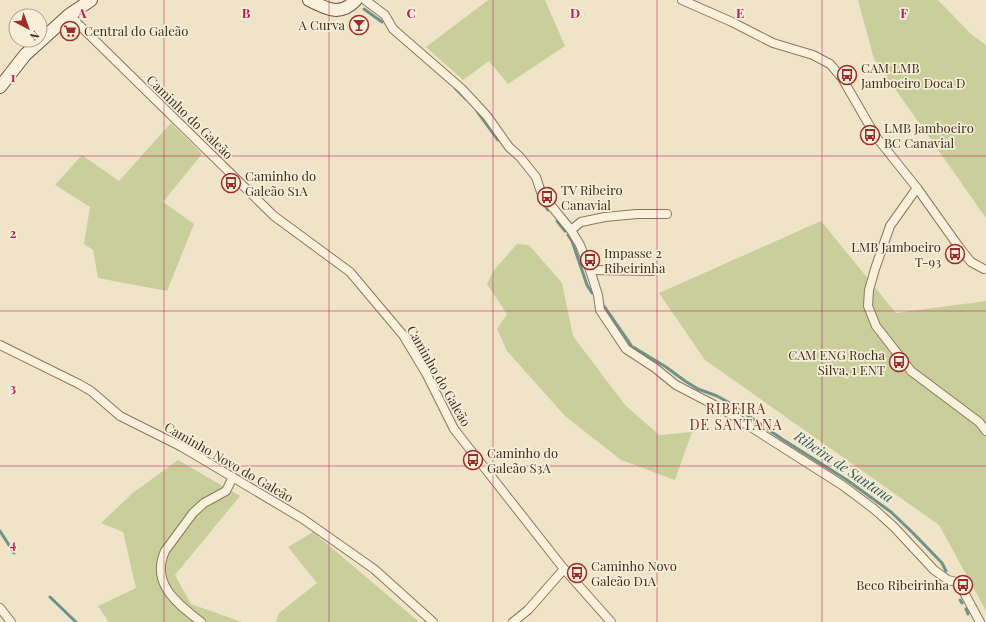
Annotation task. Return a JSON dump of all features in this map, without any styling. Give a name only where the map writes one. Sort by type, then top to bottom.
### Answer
[{"type":"main road","points":[[0,86],[25,55],[69,15],[91,0]]},
{"type":"main road","points":[[309,0],[334,10],[346,9],[354,3]]},
{"type":"street","points":[[365,0],[385,15],[394,29],[462,89],[487,116],[509,147],[520,157],[536,177],[541,192],[571,230],[580,245],[598,295],[600,310],[626,349],[655,368],[676,385],[724,410],[836,481],[874,509],[894,527],[934,570],[948,580],[956,582],[961,586],[980,622]]},
{"type":"street","points":[[682,0],[732,22],[773,43],[813,55],[830,64],[842,78],[877,138],[917,188],[971,262],[984,269]]},
{"type":"street","name":"Caminho do Galeão","points":[[69,15],[274,216],[350,272],[403,335],[427,375],[454,429],[564,569],[611,622]]},
{"type":"street","points":[[917,188],[890,226],[869,290],[868,306],[876,326],[911,371],[979,422],[986,431]]},
{"type":"street","points":[[571,230],[580,222],[605,217],[637,214],[667,214]]},
{"type":"street","points":[[590,270],[653,272]]},
{"type":"street","name":"Caminho Novo do Galeão","points":[[0,345],[80,384],[120,416],[182,447],[303,519],[374,569],[433,622]]},
{"type":"street","points":[[201,622],[179,605],[162,582],[162,557],[193,513],[204,503],[226,491],[233,477]]},
{"type":"street","points":[[513,622],[528,610],[564,569]]},
{"type":"street","points":[[0,608],[11,622]]},
{"type":"green space","points":[[488,0],[545,0],[565,46],[508,84],[489,61],[463,80],[426,47]]},
{"type":"green space","points":[[858,0],[938,0],[971,34],[986,45],[986,218],[874,59]]},
{"type":"green space","points":[[171,123],[202,154],[163,202],[194,224],[167,291],[98,278],[93,250],[84,244],[90,207],[55,185],[82,155],[119,181]]},
{"type":"green space","points":[[821,221],[896,313],[986,301],[986,611],[939,525],[705,360],[659,293]]},
{"type":"green space","points":[[517,244],[529,245],[562,283],[573,336],[625,405],[659,435],[692,432],[675,480],[621,460],[565,416],[507,351],[497,329],[507,314],[487,284],[494,270]]},
{"type":"green space","points":[[178,460],[240,496],[175,575],[191,604],[242,622],[107,622],[108,621],[98,606],[136,588],[123,532],[101,523],[134,492]]},
{"type":"green space","points":[[313,532],[419,622],[276,622],[279,613],[317,583],[288,547]]},
{"type":"waterway","name":"Ribeira de Santana","points":[[364,9],[382,22]]},
{"type":"waterway","name":"Ribeira de Santana","points":[[455,88],[466,99]]},
{"type":"waterway","name":"Ribeira de Santana","points":[[477,111],[498,140]]},
{"type":"waterway","name":"Ribeira de Santana","points":[[543,203],[548,210]]},
{"type":"waterway","name":"Ribeira de Santana","points":[[557,221],[565,231]]},
{"type":"waterway","name":"Ribeira de Santana","points":[[568,235],[572,241],[587,285],[592,293]]},
{"type":"waterway","name":"Ribeira de Santana","points":[[604,306],[631,345]]},
{"type":"waterway","name":"Ribeira de Santana","points":[[633,347],[698,389],[728,402],[782,439],[847,480],[891,512],[942,563],[946,571]]},
{"type":"waterway","points":[[0,531],[14,553]]},
{"type":"waterway","points":[[50,597],[76,622]]},
{"type":"waterway","name":"Ribeira de Santana","points":[[966,609],[968,614]]},
{"type":"place","name":"A Curva","points":[[359,25]]},
{"type":"place","name":"Central do Galeão","points":[[70,31]]},
{"type":"place","name":"CAM LMB Jamboeiro Doca D","points":[[847,75]]},
{"type":"place","name":"LMB Jamboeiro BC Canavial","points":[[870,135]]},
{"type":"place","name":"Caminho do Galeão S1A","points":[[231,183]]},
{"type":"place","name":"TV Ribeiro Canavial","points":[[547,197]]},
{"type":"place","name":"LMB Jamboeiro T-93","points":[[955,254]]},
{"type":"place","name":"Impasse 2 Ribeirinha","points":[[590,260]]},
{"type":"place","name":"CAM ENG Rocha Silva, 1 ENT","points":[[899,362]]},
{"type":"place","name":"Caminho do Galeão S3A","points":[[473,460]]},
{"type":"place","name":"Caminho Novo Galeão D1A","points":[[577,573]]},
{"type":"place","name":"Beco Ribeirinha","points":[[963,585]]},
{"type":"district","name":"RIBEIRA DE SANTANA","points":[[736,418]]}]
